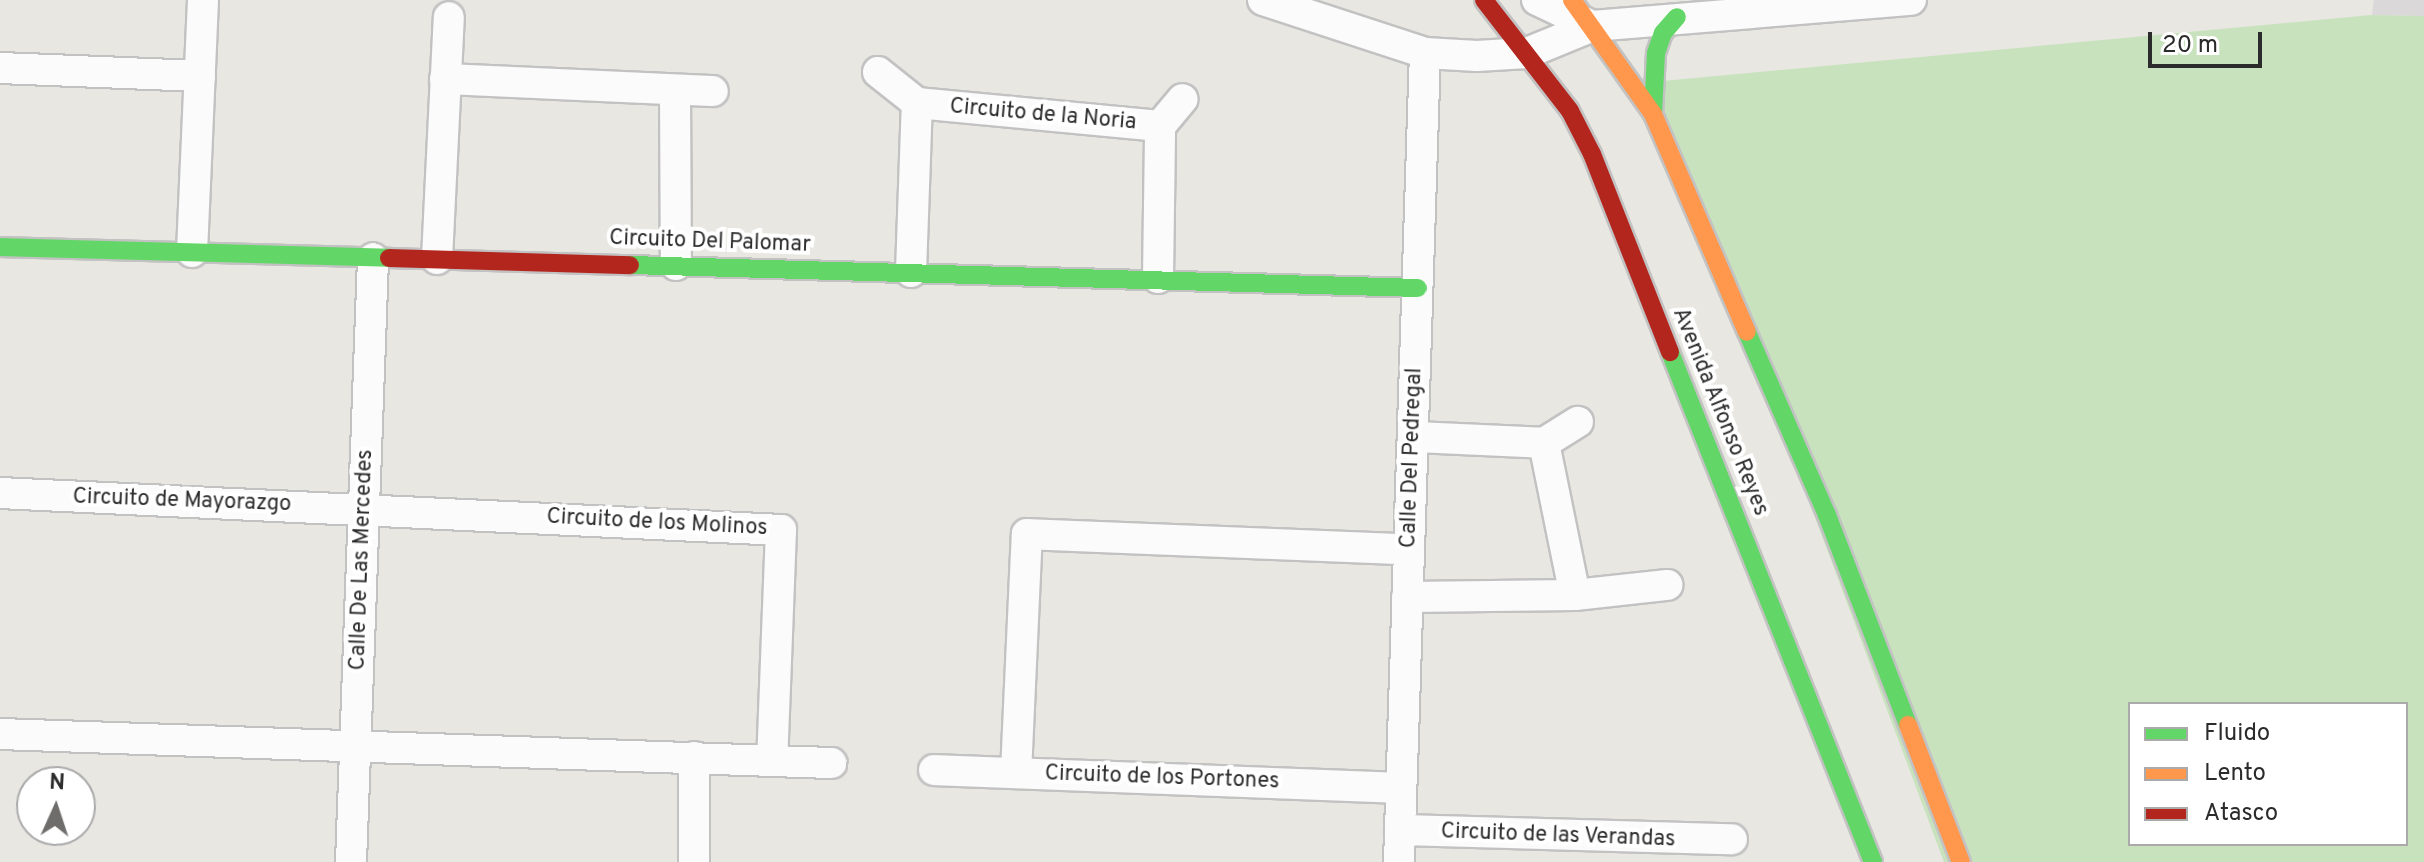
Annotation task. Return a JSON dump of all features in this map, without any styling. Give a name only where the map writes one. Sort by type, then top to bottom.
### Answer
[{"type":"street","points":[[1263,0],[1425,53],[1477,56],[1527,53],[1593,26],[1911,0]]},
{"type":"street","name":"Avenida Alfonso Reyes","points":[[1484,0],[1570,111],[1592,154],[1873,862]]},
{"type":"street","points":[[1537,0],[1593,26]]},
{"type":"street","points":[[1572,0],[1653,114],[1827,515],[1961,862]]},
{"type":"street","points":[[192,252],[203,1]]},
{"type":"street","points":[[437,259],[449,17]]},
{"type":"street","points":[[1653,114],[1656,53],[1663,33],[1677,17]]},
{"type":"street","name":"Calle Del Pedregal","points":[[1399,862],[1425,53]]},
{"type":"street","points":[[0,68],[200,76]]},
{"type":"street","points":[[878,72],[917,103]]},
{"type":"street","points":[[445,79],[713,91]]},
{"type":"street","points":[[675,90],[676,265]]},
{"type":"street","points":[[1160,126],[1183,99]]},
{"type":"street","name":"Circuito de la Noria","points":[[911,272],[917,103],[1160,126],[1158,278]]},
{"type":"street","name":"Circuito Del Palomar","points":[[0,247],[1158,278],[1418,288]]},
{"type":"street","name":"Calle De Las Mercedes","points":[[351,862],[373,258]]},
{"type":"street","points":[[1414,437],[1544,443],[1578,422]]},
{"type":"street","points":[[1544,443],[1575,595]]},
{"type":"street","name":"Circuito de Mayorazgo","points":[[0,493],[364,508]]},
{"type":"street","name":"Circuito de los Molinos","points":[[364,508],[781,530],[772,760]]},
{"type":"street","name":"Circuito de los Portones","points":[[1400,788],[1016,773],[1027,534],[1408,549]]},
{"type":"street","points":[[1407,597],[1575,595],[1667,585]]},
{"type":"street","points":[[0,734],[831,763]]},
{"type":"street","points":[[694,757],[694,862]]},
{"type":"street","points":[[934,770],[1016,773]]},
{"type":"street","name":"Circuito de las Verandas","points":[[1400,830],[1698,851],[1732,839]]},
{"type":"shaded area","points":[[2374,0],[2424,0],[2424,16],[2372,15]]},
{"type":"green space","points":[[2371,15],[2424,16],[2424,862],[1944,862],[1652,82]]},
{"type":"traffic: fast","points":[[1653,114],[1656,53],[1663,33],[1677,17]]},
{"type":"traffic: fast","points":[[0,247],[389,258]]},
{"type":"traffic: fast","points":[[630,265],[1418,288]]},
{"type":"traffic: fast","points":[[1747,332],[1827,515],[1908,725]]},
{"type":"traffic: fast","points":[[1670,352],[1873,862]]},
{"type":"traffic: slow","points":[[1572,0],[1653,114],[1747,332]]},
{"type":"traffic: slow","points":[[1908,725],[1961,862]]},
{"type":"traffic: jam","points":[[1484,0],[1570,111],[1592,154],[1670,352]]},
{"type":"traffic: jam","points":[[389,258],[630,265]]}]
